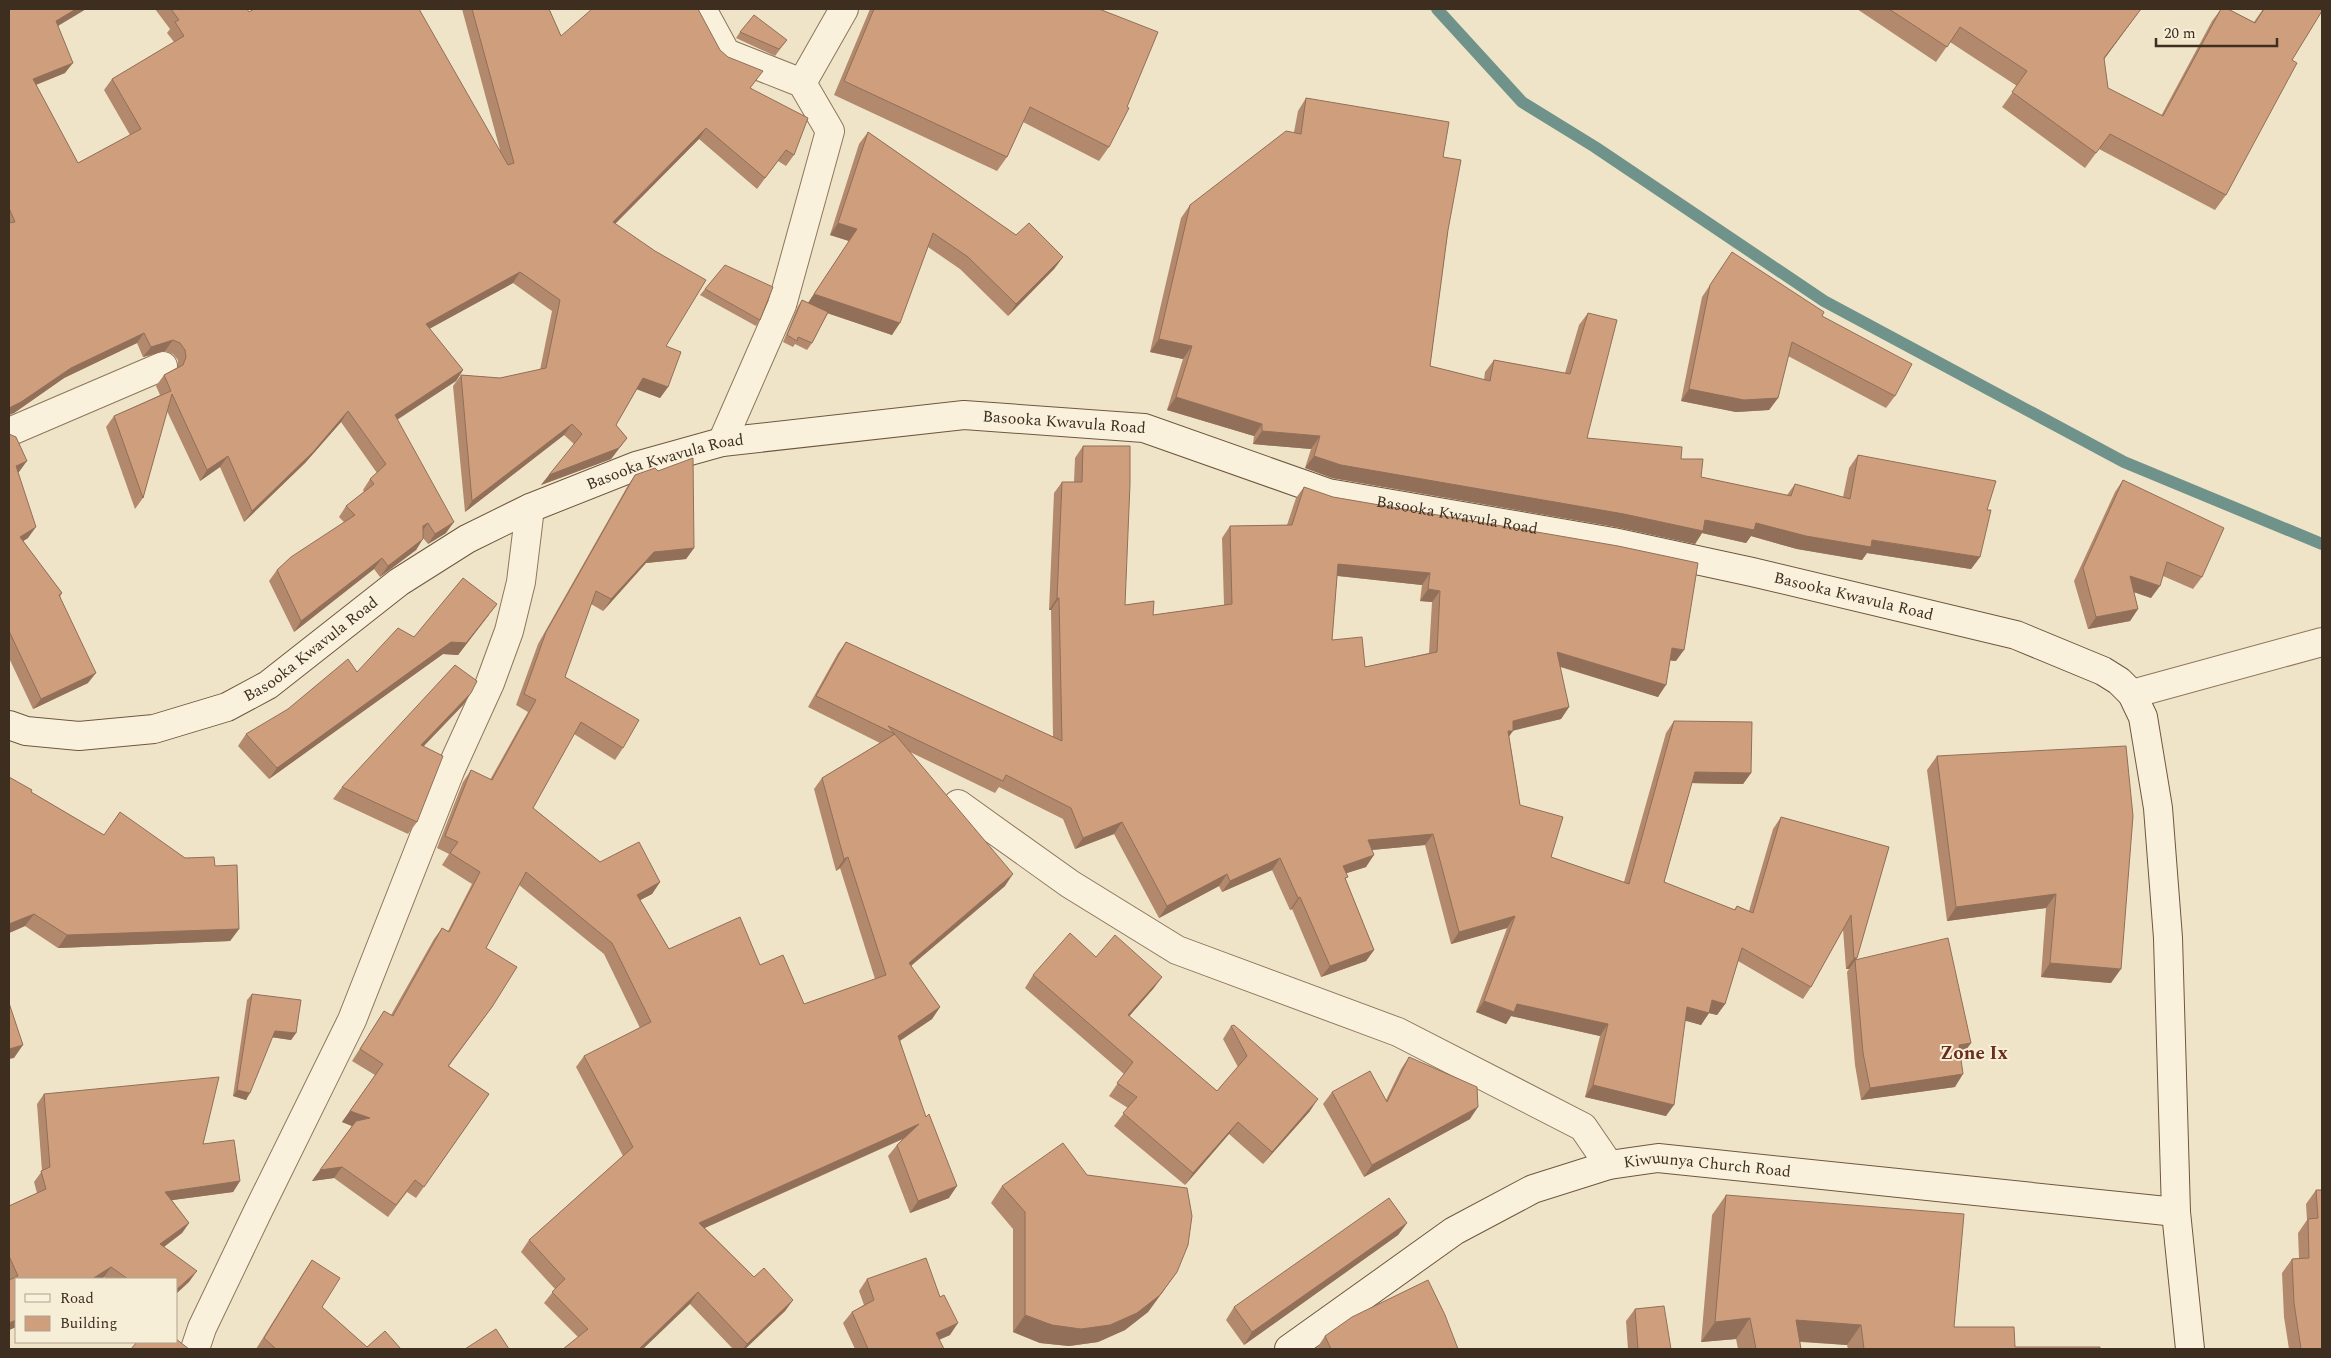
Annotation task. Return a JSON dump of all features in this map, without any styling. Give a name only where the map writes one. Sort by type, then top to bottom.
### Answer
[{"type":"street","points":[[702,9],[726,53],[802,83],[830,131],[782,305],[722,442]]},
{"type":"street","points":[[802,83],[844,9]]},
{"type":"street","points":[[9,432],[163,366]]},
{"type":"street","name":"Basooka Kwavula Road","points":[[9,725],[26,731],[79,736],[154,730],[227,706],[268,685],[399,582],[467,539],[530,508],[636,466],[722,442],[964,415],[1144,428],[1328,493],[1613,542],[1752,572],[2016,635],[2103,671],[2119,681],[2137,706]]},
{"type":"street","points":[[196,1349],[202,1328],[352,1020],[450,772],[490,683],[509,631],[521,582],[530,508]]},
{"type":"street","points":[[2190,1349],[2176,1212],[2168,938],[2158,808],[2137,706],[2322,642]]},
{"type":"street","points":[[958,804],[1070,884],[1178,950],[1398,1032],[1584,1127],[1609,1165]]},
{"type":"street","name":"Kiwuunya Church Road","points":[[1289,1349],[1454,1231],[1533,1188],[1609,1165],[1658,1158],[2176,1212]]},
{"type":"building","points":[[9,9],[76,9],[56,21],[73,63],[33,79],[78,163],[141,129],[112,79],[184,36],[175,22],[179,20],[171,9],[247,9],[249,12],[254,9],[419,9],[508,165],[514,163],[472,9],[549,9],[561,36],[592,9],[698,9],[720,50],[728,57],[763,71],[750,88],[808,118],[794,155],[786,150],[765,178],[706,128],[613,222],[655,251],[706,280],[666,346],[681,352],[668,387],[643,378],[616,425],[627,438],[619,448],[549,475],[582,434],[572,424],[472,501],[461,375],[500,378],[546,368],[560,300],[520,272],[426,324],[463,370],[395,415],[454,522],[435,534],[428,523],[423,526],[423,539],[388,566],[382,558],[301,621],[277,570],[291,557],[355,515],[346,506],[374,484],[370,479],[386,464],[348,411],[313,452],[252,511],[228,456],[207,470],[172,394],[143,498],[114,416],[171,391],[164,375],[183,365],[186,357],[185,350],[180,343],[173,340],[151,347],[144,333],[71,368],[9,408],[9,223],[15,222],[9,208]]},
{"type":"building","points":[[874,9],[1099,9],[1158,32],[1127,107],[1129,108],[1109,147],[1030,107],[1007,157],[844,81]]},
{"type":"building","points":[[1889,9],[2141,9],[2104,58],[2108,88],[2163,116],[2221,9],[2228,9],[2255,23],[2264,9],[2322,9],[2322,11],[2292,60],[2297,63],[2226,195],[2110,134],[2096,153],[2012,92],[2027,71],[1960,27],[1947,47]]},
{"type":"building","points":[[754,15],[787,40],[779,49],[740,32]]},
{"type":"building","points":[[1306,98],[1449,122],[1443,157],[1461,160],[1448,230],[1430,366],[1490,381],[1494,360],[1570,374],[1588,313],[1617,320],[1587,438],[1682,447],[1681,459],[1703,459],[1701,477],[1791,496],[1795,484],[1850,499],[1858,455],[1996,481],[1987,510],[1991,510],[1980,557],[1872,540],[1871,547],[1806,536],[1756,523],[1754,530],[1705,520],[1703,531],[1624,514],[1341,465],[1314,456],[1320,436],[1262,431],[1262,424],[1176,397],[1192,346],[1159,339],[1190,205],[1286,131],[1301,134]]},
{"type":"building","points":[[868,132],[1016,235],[1029,223],[1063,257],[1016,304],[968,257],[933,233],[900,323],[814,294],[857,229],[838,223]]},
{"type":"building","points":[[1732,252],[1824,312],[1822,316],[1912,364],[1895,396],[1792,342],[1778,398],[1744,400],[1689,389],[1710,285]]},
{"type":"building","points":[[725,265],[773,287],[760,320],[705,289]]},
{"type":"building","points":[[802,300],[828,312],[812,343],[798,337],[797,341],[787,335]]},
{"type":"building","points":[[9,434],[16,437],[27,461],[16,466],[36,527],[20,537],[62,593],[59,595],[96,673],[41,699],[9,631]]},
{"type":"building","points":[[1083,446],[1130,446],[1125,605],[1154,601],[1153,615],[1232,604],[1230,526],[1292,525],[1304,487],[1333,497],[1618,546],[1698,563],[1684,650],[1672,648],[1666,685],[1557,652],[1569,707],[1513,721],[1513,731],[1508,731],[1520,805],[1563,817],[1551,857],[1629,884],[1674,721],[1752,722],[1751,773],[1695,772],[1664,882],[1735,910],[1737,906],[1753,913],[1781,817],[1889,847],[1857,958],[1854,958],[1851,915],[1811,987],[1742,948],[1725,1004],[1712,1000],[1709,1013],[1687,1007],[1674,1105],[1593,1085],[1608,1024],[1517,1004],[1514,1012],[1484,1001],[1515,916],[1459,932],[1433,834],[1368,840],[1374,855],[1343,866],[1348,877],[1345,878],[1374,950],[1330,966],[1300,897],[1298,898],[1280,858],[1230,881],[1227,874],[1167,906],[1122,822],[1083,838],[1071,808],[1006,775],[1003,781],[888,726],[895,734],[816,696],[846,642],[1062,741],[1059,598],[1057,598],[1062,482],[1082,482]],"holes":[[[1338,564],[1430,573],[1428,589],[1440,591],[1437,652],[1365,667],[1362,637],[1332,640]]]},
{"type":"building","points":[[693,458],[694,548],[654,552],[611,599],[596,591],[565,677],[639,720],[623,748],[581,722],[533,808],[600,862],[639,842],[660,882],[637,895],[669,949],[740,917],[760,965],[783,955],[804,1004],[886,975],[848,857],[844,859],[822,778],[895,734],[1013,874],[909,963],[940,1007],[898,1036],[926,1117],[929,1114],[957,1186],[918,1201],[897,1145],[919,1124],[699,1223],[754,1277],[764,1268],[793,1300],[747,1344],[698,1292],[639,1349],[563,1349],[588,1329],[552,1292],[565,1279],[529,1240],[633,1147],[584,1056],[651,1022],[612,943],[526,872],[486,948],[517,967],[492,1007],[448,1066],[489,1094],[424,1187],[415,1180],[396,1205],[342,1167],[320,1170],[356,1121],[370,1118],[350,1111],[383,1064],[360,1049],[384,1011],[393,1016],[442,928],[449,932],[480,872],[450,853],[458,842],[445,836],[471,770],[492,780],[536,700],[524,694],[546,632],[635,475],[655,468],[658,471]]},
{"type":"building","points":[[2123,480],[2224,528],[2202,577],[2167,562],[2160,586],[2130,576],[2138,609],[2096,617],[2083,568]]},
{"type":"building","points":[[463,578],[497,604],[466,643],[451,642],[277,768],[246,734],[288,709],[348,659],[357,672],[398,628],[414,637]]},
{"type":"building","points":[[455,665],[477,681],[471,693],[421,745],[443,756],[417,822],[342,787]]},
{"type":"building","points":[[2126,746],[2133,816],[2121,969],[2050,963],[2056,894],[1956,907],[1937,756]]},
{"type":"building","points":[[9,777],[104,835],[120,812],[185,858],[214,857],[215,866],[237,865],[239,929],[67,935],[34,914],[9,924]]},
{"type":"building","points":[[1070,933],[1096,957],[1115,935],[1162,977],[1128,1015],[1217,1091],[1247,1056],[1231,1026],[1234,1025],[1318,1099],[1272,1152],[1238,1122],[1193,1173],[1123,1113],[1137,1097],[1117,1083],[1133,1062],[1033,975]]},
{"type":"building","points":[[1948,938],[1971,1043],[1959,1045],[1963,1074],[1870,1088],[1863,1053],[1855,960]]},
{"type":"building","points":[[252,994],[301,1000],[296,1033],[275,1031],[250,1093],[237,1090]]},
{"type":"building","points":[[9,1003],[23,1045],[9,1049]]},
{"type":"building","points":[[1409,1057],[1477,1087],[1478,1107],[1372,1165],[1332,1092],[1370,1071],[1387,1102]]},
{"type":"building","points":[[219,1077],[203,1144],[234,1140],[240,1181],[165,1192],[189,1223],[160,1244],[197,1271],[178,1288],[178,1278],[127,1278],[111,1267],[94,1278],[15,1278],[15,1320],[9,1323],[9,1280],[18,1276],[9,1256],[9,1206],[46,1189],[41,1171],[50,1167],[44,1094]]},
{"type":"building","points":[[1063,1143],[1087,1175],[1187,1188],[1192,1216],[1188,1245],[1177,1272],[1160,1295],[1137,1313],[1110,1325],[1081,1329],[1052,1325],[1025,1315],[1025,1212],[1002,1186]]},
{"type":"building","points":[[2316,1190],[2322,1190],[2322,1349],[2301,1349],[2294,1303],[2292,1259],[2309,1258],[2308,1219],[2318,1218]]},
{"type":"building","points":[[1726,1195],[1964,1214],[1954,1327],[2014,1327],[2015,1347],[2100,1347],[2100,1349],[1864,1349],[1861,1325],[1796,1320],[1801,1349],[1756,1349],[1750,1318],[1715,1322]]},
{"type":"building","points":[[1389,1198],[1407,1223],[1252,1332],[1234,1307]]},
{"type":"building","points":[[926,1258],[940,1297],[944,1295],[958,1323],[936,1333],[944,1349],[868,1349],[852,1312],[874,1300],[867,1279]]},
{"type":"building","points":[[312,1260],[340,1278],[322,1307],[367,1347],[385,1331],[401,1349],[276,1349],[264,1338]]},
{"type":"building","points":[[1428,1280],[1445,1315],[1458,1349],[1331,1349],[1325,1336],[1352,1317]]},
{"type":"building","points":[[1664,1306],[1671,1349],[1638,1349],[1635,1309]]},
{"type":"building","points":[[496,1329],[509,1349],[465,1349]]},
{"type":"building","points":[[178,1341],[189,1349],[131,1349],[136,1343],[178,1343]]},
{"type":"waterway","points":[[1437,9],[1522,102],[1595,147],[1824,301],[2124,462],[2322,544]]},
{"type":"district","name":"Zone Ix","points":[[1974,1053]]}]
